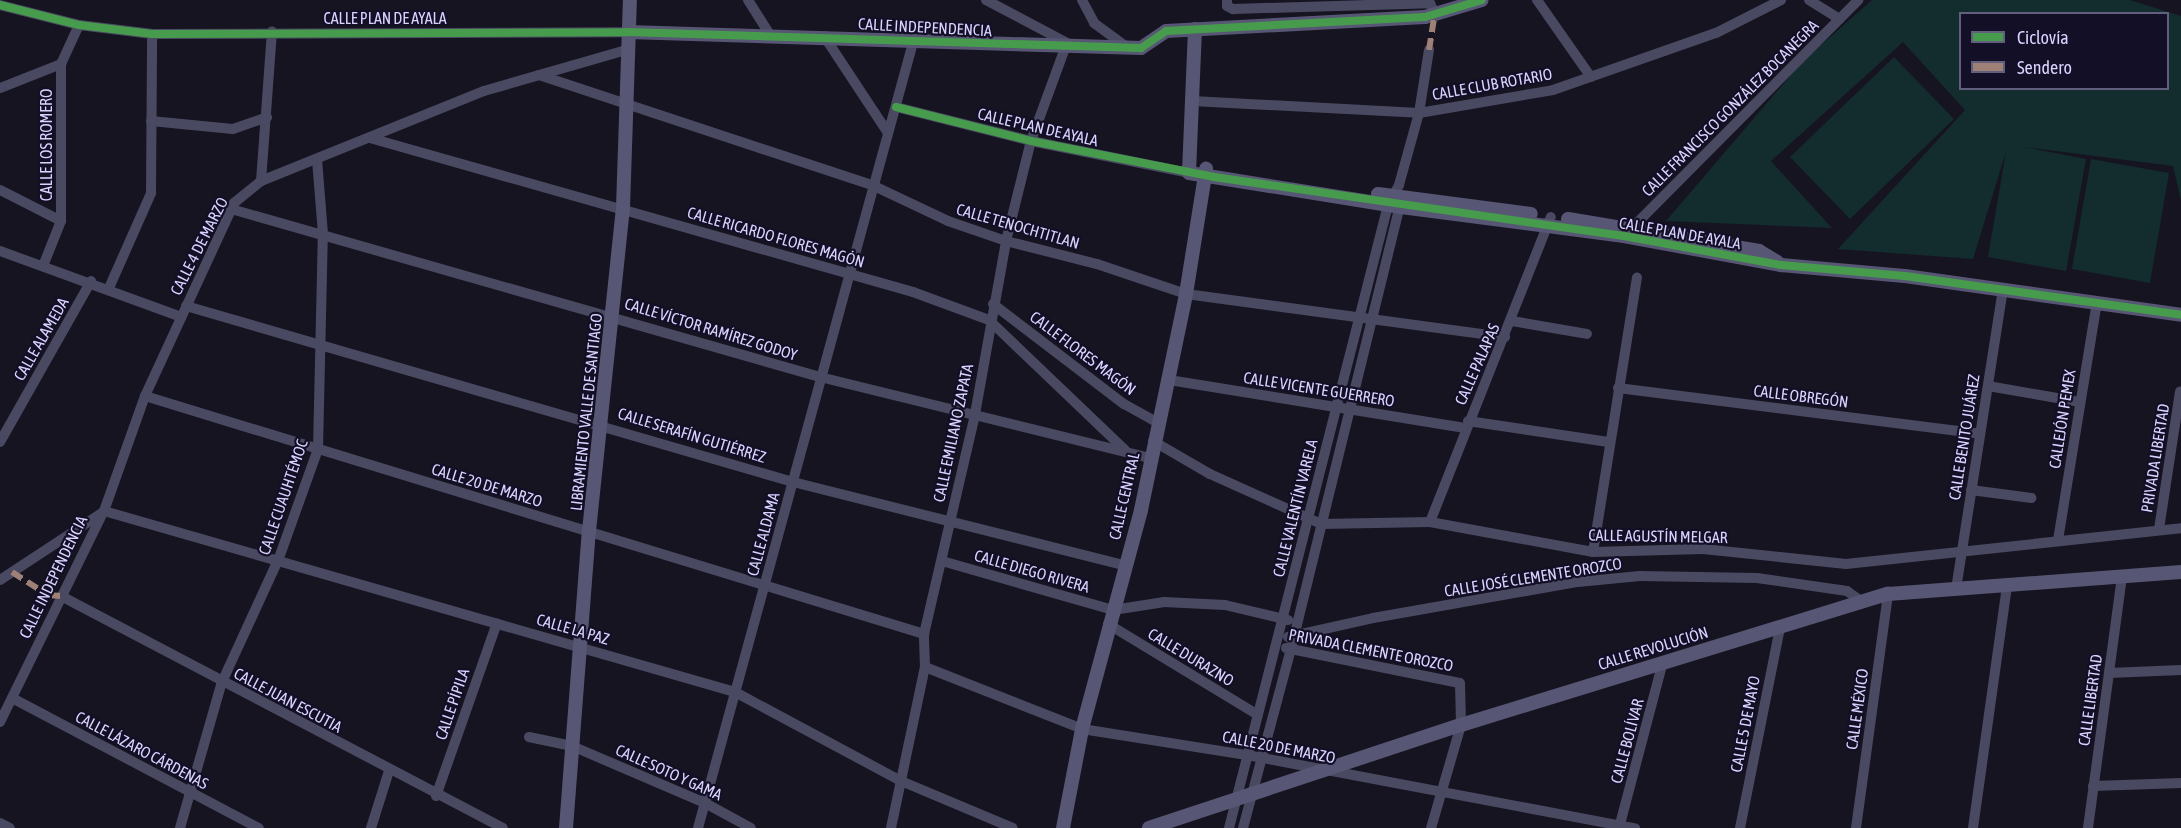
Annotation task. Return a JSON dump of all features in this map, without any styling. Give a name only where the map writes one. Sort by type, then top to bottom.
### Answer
[{"type":"street","name":"LIBRAMIENTO VALLE DE SANTIAGO","points":[[566,828],[589,531],[623,208],[630,0]]},
{"type":"street","points":[[748,0],[772,38]]},
{"type":"street","points":[[986,0],[1071,48]]},
{"type":"street","points":[[1082,0],[1094,23],[1128,48]]},
{"type":"street","name":"CALLE INDEPENDENCIA","points":[[772,38],[824,36],[1071,48],[1141,48],[1167,31],[1435,14],[1482,0]]},
{"type":"street","points":[[1537,0],[1591,77]]},
{"type":"street","name":"CALLE CLUB ROTARIO","points":[[1192,101],[1419,113],[1553,90],[1716,33],[1781,0]]},
{"type":"street","points":[[1809,0],[1840,19]]},
{"type":"street","name":"CALLE FRANCISCO GONZÁLEZ BOCANEGRA","points":[[1628,232],[1858,0]]},
{"type":"street","points":[[1227,3],[1233,9],[1430,3],[1435,14]]},
{"type":"street","name":"CALLE PLAN DE AYALA","points":[[0,4],[78,26],[152,34],[272,31],[628,32],[772,38]]},
{"type":"street","name":"CALLE LOS ROMERO","points":[[44,266],[61,221],[61,64],[78,26]]},
{"type":"street","points":[[1189,169],[1195,29]]},
{"type":"street","points":[[261,180],[272,31]]},
{"type":"street","points":[[109,288],[151,193],[152,34]]},
{"type":"street","points":[[824,36],[888,133]]},
{"type":"street","name":"CALLE ALDAMA","points":[[698,828],[914,39]]},
{"type":"street","name":"CALLE EMILIANO ZAPATA","points":[[891,828],[925,667],[924,634],[975,414],[989,320],[1006,241],[1031,141],[1071,48]]},
{"type":"street","name":"CALLE 4 DE MARZO","points":[[104,511],[145,396],[231,209],[261,180],[484,91],[539,75],[558,73],[627,50]]},
{"type":"street","points":[[1396,198],[1419,113],[1430,50]]},
{"type":"street","points":[[0,88],[61,64]]},
{"type":"street","name":"CALLE TENOCHTITLAN","points":[[539,75],[874,186],[948,221],[1006,241],[1097,264],[1186,294],[1505,337]]},
{"type":"street","name":"CALLE PLAN DE AYALA","points":[[896,106],[1031,141],[1174,169],[1189,169],[1628,232],[1781,265],[1905,276],[2181,315]]},
{"type":"street","points":[[151,121],[233,129],[267,117]]},
{"type":"street","name":"CALLE RICARDO FLORES MAGÓN","points":[[370,138],[851,274],[989,320],[1126,451]]},
{"type":"street","name":"CALLE CUAUHTÉMOC","points":[[180,828],[222,682],[279,558],[318,449],[323,234],[317,159]]},
{"type":"street","name":"CALLE CENTRAL","points":[[1063,828],[1082,729],[1123,565],[1141,510],[1186,294],[1206,172]]},
{"type":"street","points":[[0,190],[61,221]]},
{"type":"street","name":"CALLE VALENTÍN VARELA","points":[[1229,828],[1278,642],[1335,406],[1359,317],[1396,198]]},
{"type":"street","name":"CALLE VALENTÍN VARELA","points":[[1243,828],[1291,649],[1348,409],[1373,319],[1396,198]]},
{"type":"street","name":"CALLE VÍCTOR RAMÍREZ GODOY","points":[[231,209],[613,315],[820,377],[1150,458]]},
{"type":"street","name":"CALLE PALAPAS","points":[[1430,522],[1550,222]]},
{"type":"street","name":"CALLE SERAFÍN GUTIÉRREZ","points":[[0,251],[184,311],[321,343],[600,423],[793,482],[1123,565]]},
{"type":"street","points":[[1593,552],[1608,442],[1636,277]]},
{"type":"street","name":"CALLE ALAMEDA","points":[[0,442],[91,281]]},
{"type":"street","name":"CALLE BENITO JUÁREZ","points":[[1957,584],[2003,290]]},
{"type":"street","name":"CALLEJÓN PEMEX","points":[[2058,540],[2097,303]]},
{"type":"street","name":"CALLE FLORES MAGÓN","points":[[993,304],[1124,404],[1158,423]]},
{"type":"street","points":[[1512,321],[1587,334]]},
{"type":"street","name":"CALLE VICENTE GUERRERO","points":[[1169,380],[1348,409],[1608,442]]},
{"type":"street","points":[[1988,386],[2080,402]]},
{"type":"street","name":"CALLE OBREGÓN","points":[[1617,388],[1980,434]]},
{"type":"street","name":"PRIVADA LIBERTAD","points":[[2159,529],[2180,392]]},
{"type":"street","name":"CALLE 20 DE MARZO","points":[[145,396],[589,531],[764,587],[924,634]]},
{"type":"street","points":[[1154,441],[1210,474],[1309,515],[1321,524]]},
{"type":"street","points":[[1971,490],[2031,498]]},
{"type":"street","points":[[0,580],[104,511]]},
{"type":"street","name":"CALLE INDEPENDENCIA","points":[[0,722],[104,511]]},
{"type":"street","name":"CALLE LA PAZ","points":[[104,511],[279,558],[735,692],[901,781],[1013,828]]},
{"type":"street","name":"CALLE AGUSTÍN MELGAR","points":[[1321,524],[1430,522],[1593,552],[1703,549],[1846,564],[1961,557],[2058,540],[2181,528]]},
{"type":"street","name":"CALLE DIEGO RIVERA","points":[[942,561],[1113,610]]},
{"type":"street","name":"CALLE REVOLUCIÓN","points":[[1149,828],[1461,724],[1888,594],[1957,584],[2007,585],[2181,572]]},
{"type":"street","name":"CALLE JOSÉ CLEMENTE OROZCO","points":[[1278,642],[1384,615],[1578,582],[1640,576],[1757,578],[1847,591],[1862,602]]},
{"type":"street","name":"CALLE LIBERTAD","points":[[2088,828],[2122,576]]},
{"type":"street","points":[[1973,828],[2007,585]]},
{"type":"street","name":"CALLE MÉXICO","points":[[1856,828],[1888,594]]},
{"type":"street","name":"CALLE JUAN ESCUTIA","points":[[61,596],[436,796],[503,828]]},
{"type":"street","points":[[1113,610],[1164,602],[1225,605],[1297,622]]},
{"type":"street","name":"CALLE PÍPILA","points":[[436,796],[497,622]]},
{"type":"street","name":"CALLE DURAZNO","points":[[1108,624],[1258,715]]},
{"type":"street","name":"CALLE 5 DE MAYO","points":[[1740,828],[1780,627]]},
{"type":"street","name":"PRIVADA CLEMENTE OROZCO","points":[[1278,642],[1291,649],[1460,682],[1461,724]]},
{"type":"street","name":"CALLE BOLÍVAR","points":[[1620,827],[1663,662]]},
{"type":"street","name":"CALLE 20 DE MARZO","points":[[925,667],[1082,729],[1247,755],[1322,771],[1635,828]]},
{"type":"street","points":[[2109,673],[2181,670]]},
{"type":"street","name":"CALLE LÁZARO CÁRDENAS","points":[[12,698],[259,828]]},
{"type":"street","points":[[1431,828],[1461,724]]},
{"type":"street","name":"CALLE SOTO Y GAMA","points":[[529,737],[572,746],[705,802],[751,828]]},
{"type":"street","points":[[371,828],[389,771]]},
{"type":"street","points":[[2093,786],[2181,783]]},
{"type":"street","points":[[0,823],[10,828]]},
{"type":"green space","points":[[1872,0],[2130,0],[2168,12],[1959,12],[1959,90],[2169,90],[2169,12],[2181,16],[2181,201],[2173,166],[2025,147],[2086,159],[2066,271],[1988,257],[2006,152],[1973,259],[1838,249],[1965,110],[1903,42],[1771,161],[1832,228],[1666,221],[1803,61]]},
{"type":"green space","points":[[1894,57],[1954,119],[1850,219],[1790,157]]},
{"type":"green space","points":[[2091,159],[2169,173],[2150,283],[2072,269]]},
{"type":"marked path","points":[[1429,50],[1435,14]]},
{"type":"marked path","points":[[12,572],[48,595],[61,596]]},
{"type":"cycle path","points":[[0,5],[79,25],[152,34],[628,32],[1141,48],[1166,31],[1425,17],[1482,0]]},
{"type":"cycle path","points":[[896,107],[1031,141],[1214,177],[1624,236],[1781,265],[1905,276],[2181,315]]}]
